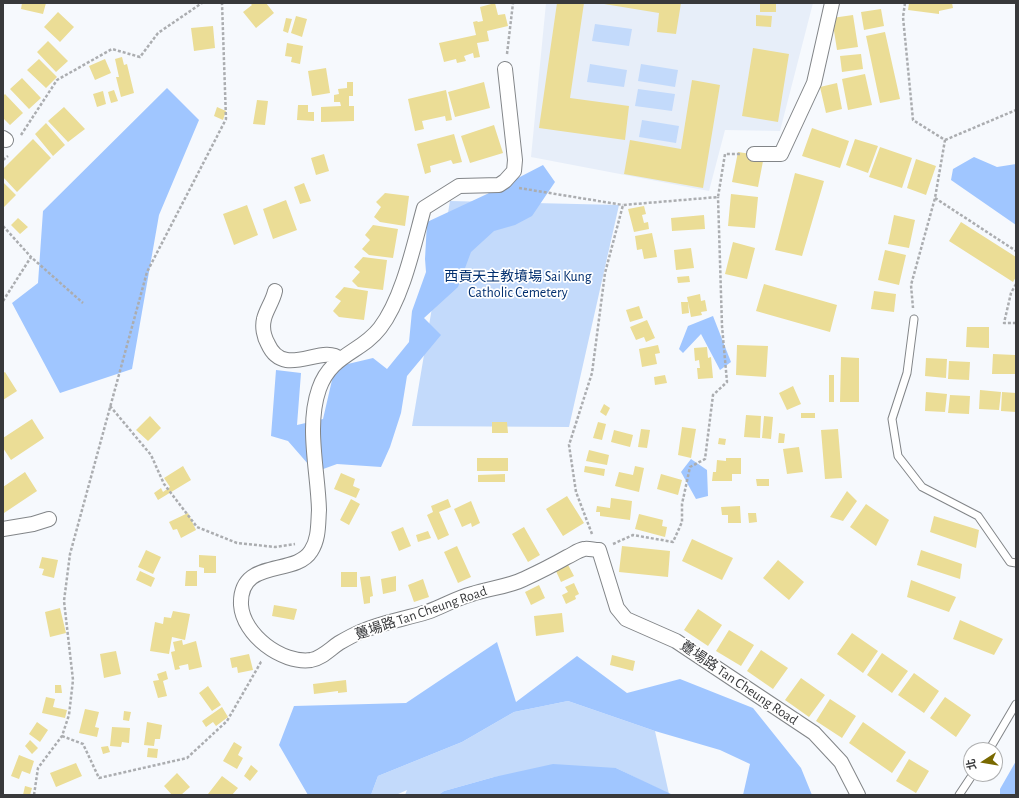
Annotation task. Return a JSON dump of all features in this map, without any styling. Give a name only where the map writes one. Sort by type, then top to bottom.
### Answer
[{"type":"street","points":[[754,154],[781,154],[814,82],[832,3]]},
{"type":"street","points":[[505,70],[515,160],[514,171],[505,181]]},
{"type":"street","name":"躉場路 Tan Cheung Road","points":[[505,181],[498,184],[459,186],[424,208],[404,280],[388,317],[373,335],[330,368],[323,379],[314,406],[313,436],[319,510],[317,532],[313,547],[307,556],[300,561],[264,571],[254,576],[247,583],[242,594],[241,606],[248,625],[265,645],[284,655],[303,660],[315,659],[323,656],[352,636],[372,627],[427,612],[472,594],[509,585],[583,549],[599,550],[617,608],[626,619],[676,641],[814,733],[841,762],[858,795]]},
{"type":"street","points":[[275,291],[263,324],[267,342],[274,354],[284,359],[298,360],[332,354],[340,359]]},
{"type":"street","points":[[3,529],[33,524],[49,519]]},
{"type":"lane","points":[[914,319],[907,373],[892,419],[898,456],[922,487],[978,516],[1010,562],[1016,563]]},
{"type":"lane","points":[[994,742],[1016,704]]},
{"type":"lane","points":[[959,795],[968,782]]},
{"type":"path","points":[[20,137],[57,80],[112,49],[140,57],[158,33],[202,3]]},
{"type":"path","points":[[34,795],[38,768],[62,736],[69,715],[73,680],[64,601],[69,562],[109,406],[146,272],[226,119],[222,3]]},
{"type":"path","points":[[505,70],[513,3]]},
{"type":"path","points":[[905,3],[903,17],[913,120],[945,140]]},
{"type":"path","points":[[945,140],[1016,110]]},
{"type":"path","points":[[914,319],[910,286],[935,198],[945,140]]},
{"type":"path","points":[[623,205],[605,273],[592,373],[569,445],[576,492],[599,550],[633,536],[673,542],[682,522],[682,504],[690,467],[705,459],[713,395],[727,382],[722,326],[718,197],[725,154],[754,154]]},
{"type":"path","points":[[3,160],[8,156]]},
{"type":"path","points":[[505,181],[511,187],[623,205],[718,197]]},
{"type":"path","points":[[935,198],[1016,252]]},
{"type":"path","points":[[3,226],[31,257],[83,303]]},
{"type":"path","points":[[3,301],[31,257]]},
{"type":"path","points":[[1016,284],[1011,292],[1004,323],[1016,323]]},
{"type":"path","points":[[109,406],[151,455],[164,484],[198,527],[237,543],[275,547],[296,544]]},
{"type":"path","points":[[62,736],[83,744],[99,778],[187,758],[227,721],[261,662],[279,664],[284,655]]},
{"type":"shaded area","points":[[546,3],[813,3],[780,131],[725,130],[709,191],[531,157]]},
{"type":"shaded area","points":[[167,88],[199,120],[159,215],[132,369],[60,393],[12,303],[38,283],[43,211]]},
{"type":"shaded area","points":[[974,157],[997,167],[1016,164],[1016,225],[951,180],[953,169]]},
{"type":"shaded area","points":[[543,165],[555,182],[532,216],[515,225],[494,231],[471,252],[458,287],[424,318],[441,335],[407,376],[401,413],[390,447],[381,467],[337,464],[315,472],[288,441],[271,436],[276,370],[301,373],[297,425],[323,419],[335,367],[373,358],[387,369],[409,342],[412,311],[426,272],[425,259],[427,222],[487,194]]},
{"type":"shaded area","points":[[713,316],[731,362],[720,370],[701,334],[683,353],[679,349],[688,326]]},
{"type":"shaded area","points":[[691,459],[707,470],[708,496],[696,499],[681,472]]},
{"type":"shaded area","points":[[497,642],[516,702],[577,656],[627,693],[680,679],[753,708],[801,768],[812,795],[743,795],[750,764],[720,750],[655,731],[568,701],[514,712],[462,742],[378,776],[371,795],[308,795],[279,745],[294,706],[406,703]]},
{"type":"shaded area","points":[[1016,761],[1016,795],[1000,795],[1000,789]]},
{"type":"shaded area","points":[[553,764],[616,768],[673,795],[438,795],[444,791],[494,777]]},
{"type":"green space","points":[[595,24],[632,29],[629,46],[592,41]]},
{"type":"green space","points":[[590,64],[627,70],[624,87],[587,82]]},
{"type":"green space","points":[[641,64],[678,70],[675,87],[638,81]]},
{"type":"green space","points":[[638,89],[675,94],[672,111],[635,106]]},
{"type":"green space","points":[[642,120],[679,126],[676,143],[639,137]]},
{"type":"green space","name":"西貢天主教墳場 Sai Kung Catholic Cemetery","points":[[450,201],[619,205],[569,427],[412,426]]},
{"type":"green space","points":[[568,701],[655,731],[669,794],[616,768],[494,777],[444,791],[438,795],[405,795],[407,790],[396,795],[371,795],[378,776],[462,742],[514,712]]},
{"type":"building","points":[[22,3],[46,3],[43,14],[21,9]]},
{"type":"building","points":[[250,3],[266,3],[274,13],[256,28],[243,12],[252,5]]},
{"type":"building","points":[[495,3],[498,15],[505,14],[508,26],[487,31],[489,41],[477,43],[480,57],[474,58],[473,53],[464,56],[466,61],[457,63],[456,59],[444,62],[439,43],[476,35],[473,22],[483,21],[480,7]]},
{"type":"building","points":[[557,3],[584,3],[570,98],[629,106],[625,140],[539,128]]},
{"type":"building","points":[[598,3],[681,3],[676,34],[657,32],[659,13]]},
{"type":"building","points":[[760,3],[776,3],[776,12],[760,12]]},
{"type":"building","points":[[909,3],[952,3],[953,8],[939,11],[939,14],[908,10]]},
{"type":"building","points":[[881,9],[884,26],[864,30],[861,12]]},
{"type":"building","points":[[58,12],[74,27],[60,42],[44,27]]},
{"type":"building","points":[[756,15],[772,16],[771,27],[756,26]]},
{"type":"building","points":[[853,15],[858,47],[837,50],[832,18]]},
{"type":"building","points":[[296,16],[307,19],[302,37],[291,33]]},
{"type":"building","points":[[286,18],[292,19],[288,33],[283,31]]},
{"type":"building","points":[[213,26],[215,48],[194,51],[191,28]]},
{"type":"building","points":[[885,32],[900,99],[880,103],[866,36]]},
{"type":"building","points":[[48,41],[68,61],[56,72],[37,52]]},
{"type":"building","points":[[287,43],[303,46],[300,64],[291,62],[292,57],[285,56]]},
{"type":"building","points":[[753,48],[789,54],[778,122],[742,116]]},
{"type":"building","points":[[861,54],[863,69],[842,72],[840,56]]},
{"type":"building","points":[[122,57],[124,65],[127,64],[134,93],[121,97],[116,77],[119,77],[115,59]]},
{"type":"building","points":[[39,59],[57,77],[46,88],[27,70]]},
{"type":"building","points":[[105,59],[111,73],[95,80],[89,66]]},
{"type":"building","points":[[326,68],[330,93],[312,96],[308,71]]},
{"type":"building","points":[[865,74],[872,105],[848,110],[842,79]]},
{"type":"building","points":[[22,78],[41,98],[29,109],[10,89]]},
{"type":"building","points":[[692,80],[720,85],[703,188],[624,174],[630,140],[681,149]]},
{"type":"building","points":[[347,82],[353,82],[353,96],[349,96],[349,106],[354,106],[354,121],[321,122],[321,107],[341,106],[340,102],[334,102],[334,95],[339,94],[338,89],[347,88]]},
{"type":"building","points":[[484,82],[490,108],[455,117],[448,92]]},
{"type":"building","points":[[837,83],[842,109],[826,113],[820,87]]},
{"type":"building","points":[[114,90],[118,101],[111,103],[108,92]]},
{"type":"building","points":[[446,90],[452,120],[446,121],[445,116],[422,121],[424,129],[415,131],[408,99]]},
{"type":"building","points":[[103,91],[106,104],[97,107],[93,94]]},
{"type":"building","points":[[5,94],[23,113],[10,125],[3,118],[3,96]]},
{"type":"building","points":[[257,100],[268,101],[265,125],[253,124]]},
{"type":"building","points":[[298,105],[308,105],[308,112],[314,112],[314,121],[297,120]]},
{"type":"building","points":[[64,107],[85,129],[68,142],[48,121]]},
{"type":"building","points":[[217,107],[226,111],[223,120],[214,116]]},
{"type":"building","points":[[46,123],[65,145],[53,156],[35,134]]},
{"type":"building","points":[[494,125],[503,153],[470,163],[461,136]]},
{"type":"building","points":[[812,128],[849,141],[840,168],[802,156]]},
{"type":"building","points":[[454,134],[462,162],[453,164],[451,160],[430,166],[431,172],[425,174],[417,144]]},
{"type":"building","points":[[33,139],[51,158],[17,192],[3,177],[3,169]]},
{"type":"building","points":[[855,139],[878,146],[868,173],[846,165]]},
{"type":"building","points":[[880,147],[912,158],[902,188],[869,177]]},
{"type":"building","points":[[738,152],[764,156],[758,187],[732,182]]},
{"type":"building","points":[[324,154],[329,171],[316,175],[311,158]]},
{"type":"building","points":[[916,159],[936,166],[926,195],[907,188]]},
{"type":"building","points":[[795,173],[824,181],[802,256],[775,250]]},
{"type":"building","points":[[3,182],[16,195],[3,208]]},
{"type":"building","points":[[304,183],[311,201],[300,204],[294,187]]},
{"type":"building","points":[[385,193],[409,196],[405,226],[380,222],[374,217],[381,207],[376,202]]},
{"type":"building","points":[[731,194],[758,197],[755,228],[728,226]]},
{"type":"building","points":[[286,200],[297,230],[273,239],[263,209]]},
{"type":"building","points":[[247,205],[258,235],[234,245],[223,214]]},
{"type":"building","points":[[644,206],[646,214],[642,215],[644,223],[648,222],[649,229],[634,232],[628,209]]},
{"type":"building","points":[[704,215],[705,229],[672,231],[671,218]]},
{"type":"building","points":[[894,215],[915,220],[909,248],[888,244]]},
{"type":"building","points":[[18,218],[28,227],[20,234],[11,225]]},
{"type":"building","points":[[961,222],[1016,257],[1016,277],[1013,282],[949,241]]},
{"type":"building","points":[[373,225],[398,229],[393,258],[369,255],[362,249],[370,240],[365,235]]},
{"type":"building","points":[[652,233],[657,257],[644,259],[642,249],[637,250],[635,236]]},
{"type":"building","points":[[733,242],[755,248],[747,279],[725,274]]},
{"type":"building","points":[[691,248],[694,268],[676,270],[674,250]]},
{"type":"building","points":[[885,250],[906,255],[899,285],[878,280]]},
{"type":"building","points":[[363,257],[387,260],[383,290],[358,287],[352,281],[360,272],[354,267]]},
{"type":"building","points":[[689,276],[690,282],[678,283],[677,277]]},
{"type":"building","points":[[764,284],[837,305],[830,332],[756,311]]},
{"type":"building","points":[[344,287],[368,291],[364,320],[339,317],[333,311],[341,301],[335,297]]},
{"type":"building","points":[[874,291],[896,294],[894,312],[871,309]]},
{"type":"building","points":[[700,294],[701,301],[705,300],[707,311],[701,312],[702,315],[691,317],[687,297]]},
{"type":"building","points":[[681,302],[688,302],[689,313],[682,314]]},
{"type":"building","points":[[639,306],[643,318],[630,322],[626,310]]},
{"type":"building","points":[[647,320],[655,338],[646,342],[644,337],[636,340],[630,327]]},
{"type":"building","points":[[967,327],[989,327],[989,348],[966,347]]},
{"type":"building","points":[[658,345],[660,353],[655,354],[657,364],[642,367],[639,349]]},
{"type":"building","points":[[737,345],[768,346],[766,377],[736,375]]},
{"type":"building","points":[[707,347],[708,358],[711,357],[713,378],[698,379],[697,368],[700,368],[699,360],[695,361],[694,348]]},
{"type":"building","points":[[993,354],[1015,355],[1015,374],[992,374]]},
{"type":"building","points":[[841,357],[859,358],[859,402],[840,402]]},
{"type":"building","points":[[926,358],[947,359],[946,378],[925,376]]},
{"type":"building","points":[[949,361],[970,362],[969,380],[948,379]]},
{"type":"building","points":[[5,372],[17,391],[3,400],[3,373]]},
{"type":"building","points":[[665,375],[667,383],[655,385],[654,377]]},
{"type":"building","points":[[829,375],[834,375],[834,402],[829,402]]},
{"type":"building","points":[[793,386],[801,404],[787,410],[779,393]]},
{"type":"building","points":[[980,390],[1001,392],[999,410],[979,409]]},
{"type":"building","points":[[926,392],[947,394],[945,412],[925,411]]},
{"type":"building","points":[[1002,392],[1016,393],[1016,412],[1001,411]]},
{"type":"building","points":[[950,395],[970,396],[969,414],[948,413]]},
{"type":"building","points":[[604,404],[610,408],[606,416],[600,412]]},
{"type":"building","points":[[801,413],[815,413],[815,418],[801,418]]},
{"type":"building","points":[[746,415],[761,416],[760,438],[744,437]]},
{"type":"building","points":[[150,416],[161,428],[148,441],[136,430]]},
{"type":"building","points":[[764,416],[773,417],[771,439],[762,438]]},
{"type":"building","points":[[32,419],[44,438],[11,460],[3,448],[3,438]]},
{"type":"building","points":[[492,422],[507,422],[508,433],[492,433]]},
{"type":"building","points":[[598,422],[606,424],[602,440],[593,438]]},
{"type":"building","points":[[682,427],[696,429],[691,458],[678,455]]},
{"type":"building","points":[[641,429],[650,430],[647,448],[638,447]]},
{"type":"building","points":[[838,429],[842,478],[825,479],[821,430]]},
{"type":"building","points":[[614,430],[633,435],[630,447],[611,442]]},
{"type":"building","points":[[779,433],[785,434],[784,443],[778,443]]},
{"type":"building","points":[[719,438],[726,439],[725,445],[718,444]]},
{"type":"building","points":[[799,447],[803,472],[787,474],[783,449]]},
{"type":"building","points":[[589,450],[609,455],[607,465],[586,461]]},
{"type":"building","points":[[477,458],[508,458],[508,471],[477,471]]},
{"type":"building","points":[[726,458],[741,458],[741,474],[732,474],[732,481],[712,481],[713,472],[716,472],[717,460],[726,461]]},
{"type":"building","points":[[183,466],[191,480],[158,500],[154,493],[161,488],[163,492],[170,487],[164,478]]},
{"type":"building","points":[[585,466],[605,469],[604,476],[584,472]]},
{"type":"building","points":[[635,466],[644,468],[639,492],[615,486],[619,472],[633,475]]},
{"type":"building","points":[[25,472],[37,491],[4,513],[3,487]]},
{"type":"building","points":[[341,473],[355,479],[353,486],[360,489],[356,498],[334,489]]},
{"type":"building","points":[[505,474],[505,482],[478,482],[478,475]]},
{"type":"building","points":[[661,474],[682,480],[678,495],[657,489]]},
{"type":"building","points":[[756,479],[769,479],[769,486],[757,486]]},
{"type":"building","points":[[847,491],[857,501],[843,521],[830,517]]},
{"type":"building","points":[[567,496],[584,523],[563,536],[546,509]]},
{"type":"building","points":[[611,498],[632,501],[630,520],[600,516],[600,512],[596,512],[597,506],[610,508]]},
{"type":"building","points":[[351,499],[360,504],[349,525],[340,520]]},
{"type":"building","points":[[448,499],[451,507],[439,512],[449,535],[438,540],[427,515],[433,512],[431,506]]},
{"type":"building","points":[[471,501],[480,523],[472,527],[471,523],[462,527],[454,509]]},
{"type":"building","points":[[866,504],[889,520],[876,546],[850,527]]},
{"type":"building","points":[[740,506],[741,523],[728,523],[728,515],[722,515],[721,507]]},
{"type":"building","points":[[188,513],[196,530],[181,538],[177,529],[173,530],[169,522]]},
{"type":"building","points":[[748,513],[756,513],[757,522],[749,523]]},
{"type":"building","points":[[639,514],[663,520],[662,526],[667,527],[665,537],[635,529]]},
{"type":"building","points":[[934,516],[979,530],[976,548],[930,532]]},
{"type":"building","points":[[403,527],[411,546],[399,551],[391,532]]},
{"type":"building","points":[[524,527],[540,555],[528,562],[512,534]]},
{"type":"building","points":[[428,531],[431,538],[418,542],[416,535]]},
{"type":"building","points":[[692,539],[733,558],[722,580],[682,561]]},
{"type":"building","points":[[457,546],[471,577],[458,583],[444,552]]},
{"type":"building","points":[[622,546],[670,551],[668,577],[619,572]]},
{"type":"building","points":[[146,550],[161,557],[153,574],[138,567]]},
{"type":"building","points":[[921,550],[962,564],[960,579],[917,565]]},
{"type":"building","points":[[199,555],[216,556],[216,573],[204,573],[204,568],[199,567]]},
{"type":"building","points":[[42,557],[58,560],[54,578],[42,575],[44,569],[39,568]]},
{"type":"building","points":[[778,560],[804,582],[789,600],[763,578]]},
{"type":"building","points":[[567,563],[574,576],[561,582],[555,569]]},
{"type":"building","points":[[140,571],[155,578],[151,587],[136,580]]},
{"type":"building","points":[[186,571],[197,571],[197,586],[185,586]]},
{"type":"building","points":[[341,572],[357,572],[357,587],[341,587]]},
{"type":"building","points":[[370,576],[373,596],[370,597],[370,603],[364,604],[360,577]]},
{"type":"building","points":[[396,576],[396,591],[383,594],[381,579]]},
{"type":"building","points":[[423,579],[429,597],[414,602],[408,585]]},
{"type":"building","points":[[911,580],[956,597],[949,612],[907,597]]},
{"type":"building","points":[[574,583],[579,594],[575,596],[576,599],[566,604],[562,595],[568,592],[565,587]]},
{"type":"building","points":[[539,585],[545,598],[531,605],[525,592]]},
{"type":"building","points":[[274,605],[297,609],[294,620],[272,616]]},
{"type":"building","points":[[60,608],[66,633],[50,637],[45,612]]},
{"type":"building","points":[[698,609],[722,625],[708,646],[684,630]]},
{"type":"building","points":[[173,611],[190,614],[185,640],[172,637],[169,654],[150,651],[155,622],[163,624],[164,617],[171,618]]},
{"type":"building","points":[[562,613],[564,632],[536,636],[534,616]]},
{"type":"building","points":[[960,620],[1003,639],[994,655],[953,639]]},
{"type":"building","points":[[729,630],[754,645],[741,666],[716,651]]},
{"type":"building","points":[[852,633],[878,651],[863,673],[837,654]]},
{"type":"building","points":[[182,640],[183,645],[196,641],[202,667],[189,670],[188,664],[179,666],[180,669],[175,670],[171,652],[175,651],[173,642]]},
{"type":"building","points":[[761,650],[788,668],[773,689],[747,671]]},
{"type":"building","points":[[116,651],[121,674],[104,678],[100,654]]},
{"type":"building","points":[[882,653],[908,671],[892,693],[867,675]]},
{"type":"building","points":[[249,654],[253,670],[238,673],[237,667],[232,668],[230,658]]},
{"type":"building","points":[[612,655],[635,661],[633,671],[610,665]]},
{"type":"building","points":[[166,671],[168,679],[163,681],[167,696],[158,698],[153,681],[159,680],[157,674]]},
{"type":"building","points":[[914,673],[939,691],[924,713],[898,695]]},
{"type":"building","points":[[801,678],[825,695],[809,717],[785,700]]},
{"type":"building","points":[[346,680],[347,692],[338,693],[338,691],[314,694],[313,684]]},
{"type":"building","points":[[55,685],[61,685],[62,693],[55,693]]},
{"type":"building","points":[[208,686],[221,705],[212,711],[199,693]]},
{"type":"building","points":[[46,697],[55,699],[53,707],[67,710],[65,718],[42,713]]},
{"type":"building","points":[[945,697],[971,715],[956,737],[930,718]]},
{"type":"building","points":[[830,699],[856,716],[842,738],[816,721]]},
{"type":"building","points":[[222,707],[228,717],[216,726],[213,722],[206,727],[202,721]]},
{"type":"building","points":[[85,709],[99,712],[95,727],[99,728],[97,737],[79,733]]},
{"type":"building","points":[[124,711],[131,712],[129,721],[123,720]]},
{"type":"building","points":[[37,722],[48,730],[40,742],[29,734]]},
{"type":"building","points":[[147,722],[162,725],[160,739],[155,739],[154,746],[144,745]]},
{"type":"building","points":[[863,722],[906,752],[892,773],[849,743]]},
{"type":"building","points":[[112,727],[130,728],[129,743],[122,742],[121,747],[110,746]]},
{"type":"building","points":[[30,740],[38,748],[32,754],[25,746]]},
{"type":"building","points":[[234,742],[242,747],[238,755],[243,758],[237,769],[223,761]]},
{"type":"building","points":[[108,746],[110,752],[103,754],[101,747]]},
{"type":"building","points":[[148,748],[158,749],[157,758],[147,757]]},
{"type":"building","points":[[19,755],[34,761],[30,774],[22,771],[19,779],[11,776]]},
{"type":"building","points":[[909,759],[929,771],[916,793],[896,781]]},
{"type":"building","points":[[76,763],[82,776],[56,787],[50,773]]},
{"type":"building","points":[[251,765],[258,771],[250,781],[244,776]]},
{"type":"building","points":[[177,773],[190,787],[181,795],[172,795],[164,786]]},
{"type":"building","points":[[222,776],[238,788],[232,795],[209,795],[208,794]]},
{"type":"building","points":[[25,786],[32,788],[30,795],[23,795]]}]
